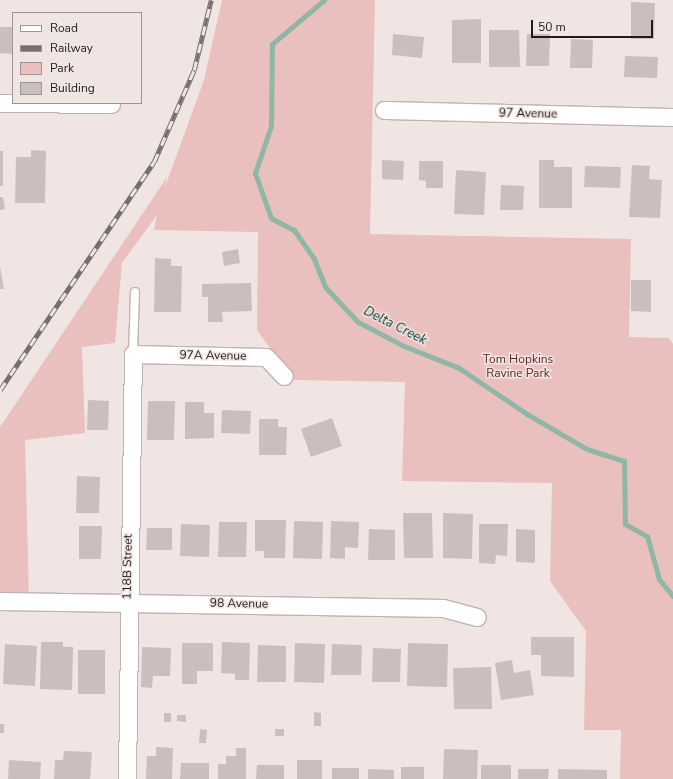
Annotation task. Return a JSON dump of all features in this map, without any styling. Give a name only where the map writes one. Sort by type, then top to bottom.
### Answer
[{"type":"street","points":[[0,103],[12,103]]},
{"type":"street","name":"97 Avenue","points":[[384,110],[673,117]]},
{"type":"street","name":"97A Avenue","points":[[134,354],[266,356],[284,376]]},
{"type":"street","name":"118B Street","points":[[127,779],[127,603],[134,354]]},
{"type":"street","name":"98 Avenue","points":[[0,601],[443,608],[477,617]]},
{"type":"lane","points":[[134,354],[135,292]]},
{"type":"green space","name":"Tom Hopkins Ravine Park","points":[[222,0],[375,0],[370,234],[631,239],[629,337],[669,338],[673,344],[673,779],[620,779],[621,730],[584,730],[586,631],[550,581],[552,483],[402,481],[405,382],[293,380],[257,330],[258,232],[154,230],[157,215],[122,263],[115,343],[82,347],[85,433],[25,440],[29,601],[0,601],[0,427],[167,177],[165,187],[204,80]]},
{"type":"building","points":[[631,2],[655,3],[654,39],[631,39]]},
{"type":"building","points":[[481,19],[481,63],[452,63],[452,20]]},
{"type":"building","points":[[0,27],[12,27],[12,54],[0,53]]},
{"type":"building","points":[[489,30],[519,30],[520,67],[489,67]]},
{"type":"building","points":[[393,34],[424,37],[422,58],[392,55]]},
{"type":"building","points":[[527,34],[550,34],[549,66],[526,66]]},
{"type":"building","points":[[571,39],[593,40],[592,68],[570,68]]},
{"type":"building","points":[[625,56],[658,57],[657,78],[624,77]]},
{"type":"building","points":[[31,150],[46,151],[45,203],[15,203],[16,157],[31,157]]},
{"type":"building","points":[[0,151],[3,151],[3,186],[0,186]]},
{"type":"building","points":[[382,160],[404,161],[403,180],[382,179]]},
{"type":"building","points":[[539,160],[554,160],[554,167],[572,167],[572,208],[539,208]]},
{"type":"building","points":[[419,161],[443,161],[443,188],[426,188],[426,181],[419,180]]},
{"type":"building","points":[[632,165],[650,166],[649,179],[662,180],[660,218],[629,217]]},
{"type":"building","points":[[585,166],[621,167],[620,188],[584,187]]},
{"type":"building","points":[[456,170],[486,172],[484,215],[454,214]]},
{"type":"building","points":[[501,185],[524,186],[523,210],[500,210]]},
{"type":"building","points":[[0,197],[3,197],[5,209],[0,210]]},
{"type":"building","points":[[238,249],[240,263],[224,266],[222,252]]},
{"type":"building","points":[[155,258],[171,259],[171,266],[182,266],[181,312],[154,312]]},
{"type":"building","points":[[0,267],[4,289],[0,289]]},
{"type":"building","points":[[631,280],[651,280],[651,312],[631,311]]},
{"type":"building","points":[[251,283],[252,311],[222,312],[223,322],[208,322],[208,297],[202,297],[202,284]]},
{"type":"building","points":[[88,400],[109,401],[108,430],[87,430]]},
{"type":"building","points":[[148,401],[175,401],[174,440],[147,440]]},
{"type":"building","points":[[185,402],[204,402],[204,413],[214,413],[214,438],[185,439]]},
{"type":"building","points":[[222,410],[251,411],[250,434],[221,433]]},
{"type":"building","points":[[332,418],[342,446],[311,457],[301,429]]},
{"type":"building","points":[[259,419],[278,419],[278,427],[287,427],[286,455],[259,455]]},
{"type":"building","points":[[77,476],[100,477],[99,513],[76,513]]},
{"type":"building","points":[[403,513],[432,513],[433,558],[404,558]]},
{"type":"building","points":[[443,513],[473,514],[472,559],[443,558]]},
{"type":"building","points":[[255,520],[286,520],[285,558],[264,558],[264,551],[255,551]]},
{"type":"building","points":[[294,521],[323,522],[322,559],[293,558]]},
{"type":"building","points":[[331,521],[359,522],[358,548],[345,547],[345,559],[330,558]]},
{"type":"building","points":[[219,522],[247,522],[246,557],[218,557]]},
{"type":"building","points":[[181,524],[210,525],[209,557],[180,556]]},
{"type":"building","points":[[479,524],[508,524],[507,556],[496,555],[495,564],[479,563]]},
{"type":"building","points":[[79,526],[102,526],[101,559],[79,559]]},
{"type":"building","points":[[147,528],[172,528],[172,550],[146,550]]},
{"type":"building","points":[[369,529],[395,530],[395,560],[368,560]]},
{"type":"building","points":[[516,529],[535,530],[535,563],[516,562]]},
{"type":"building","points":[[531,637],[574,637],[574,677],[541,676],[541,655],[531,655]]},
{"type":"building","points":[[41,642],[63,642],[63,647],[73,647],[72,690],[40,689]]},
{"type":"building","points":[[222,642],[250,643],[249,680],[235,680],[235,674],[221,673]]},
{"type":"building","points":[[182,643],[213,643],[213,671],[197,671],[197,684],[182,684]]},
{"type":"building","points":[[295,643],[325,644],[324,683],[294,682]]},
{"type":"building","points":[[408,643],[448,644],[447,687],[407,686]]},
{"type":"building","points":[[5,644],[37,646],[35,686],[3,684]]},
{"type":"building","points":[[332,644],[362,645],[361,675],[331,675]]},
{"type":"building","points":[[258,645],[286,646],[286,682],[257,682]]},
{"type":"building","points":[[142,647],[171,648],[170,676],[153,676],[152,688],[141,687]]},
{"type":"building","points":[[373,648],[401,649],[400,682],[372,682]]},
{"type":"building","points":[[78,650],[105,650],[105,694],[78,694]]},
{"type":"building","points":[[512,660],[514,673],[530,670],[534,695],[501,700],[495,663]]},
{"type":"building","points":[[491,667],[492,709],[454,709],[453,668]]},
{"type":"building","points":[[314,712],[321,713],[321,726],[314,726]]},
{"type":"building","points":[[164,713],[171,713],[171,722],[164,722]]},
{"type":"building","points":[[177,715],[186,715],[186,722],[177,721]]},
{"type":"building","points":[[0,724],[4,724],[4,733],[0,733]]},
{"type":"building","points":[[200,729],[207,730],[206,743],[199,743]]},
{"type":"building","points":[[275,729],[284,729],[284,736],[275,736]]},
{"type":"building","points":[[156,747],[173,748],[172,779],[146,779],[147,756],[156,756]]},
{"type":"building","points":[[236,748],[246,748],[246,779],[218,779],[218,764],[226,764],[226,756],[236,756]]},
{"type":"building","points":[[444,749],[478,750],[477,779],[443,779]]},
{"type":"building","points":[[64,751],[92,752],[90,779],[54,779],[55,760],[63,760]]},
{"type":"building","points":[[9,760],[41,762],[40,779],[8,779]]},
{"type":"building","points":[[297,760],[322,760],[322,779],[297,779]]},
{"type":"building","points":[[181,763],[209,763],[209,779],[180,779]]},
{"type":"building","points":[[257,765],[284,765],[284,779],[256,779]]},
{"type":"building","points":[[481,765],[511,765],[511,779],[481,779]]},
{"type":"building","points":[[401,767],[424,767],[424,779],[401,779]]},
{"type":"building","points":[[332,768],[359,768],[359,779],[332,779]]},
{"type":"building","points":[[368,769],[394,770],[394,779],[368,779]]},
{"type":"building","points":[[518,769],[549,769],[548,779],[518,779]]},
{"type":"building","points":[[558,769],[607,770],[607,779],[558,779]]},
{"type":"waterway","name":"Delta Creek","points":[[324,0],[272,44],[271,126],[255,173],[271,218],[294,230],[314,259],[326,288],[358,322],[404,346],[459,368],[527,414],[587,449],[624,461],[625,524],[647,536],[659,579],[673,596]]},
{"type":"railway","points":[[0,390],[154,162],[194,70],[211,0]]}]
